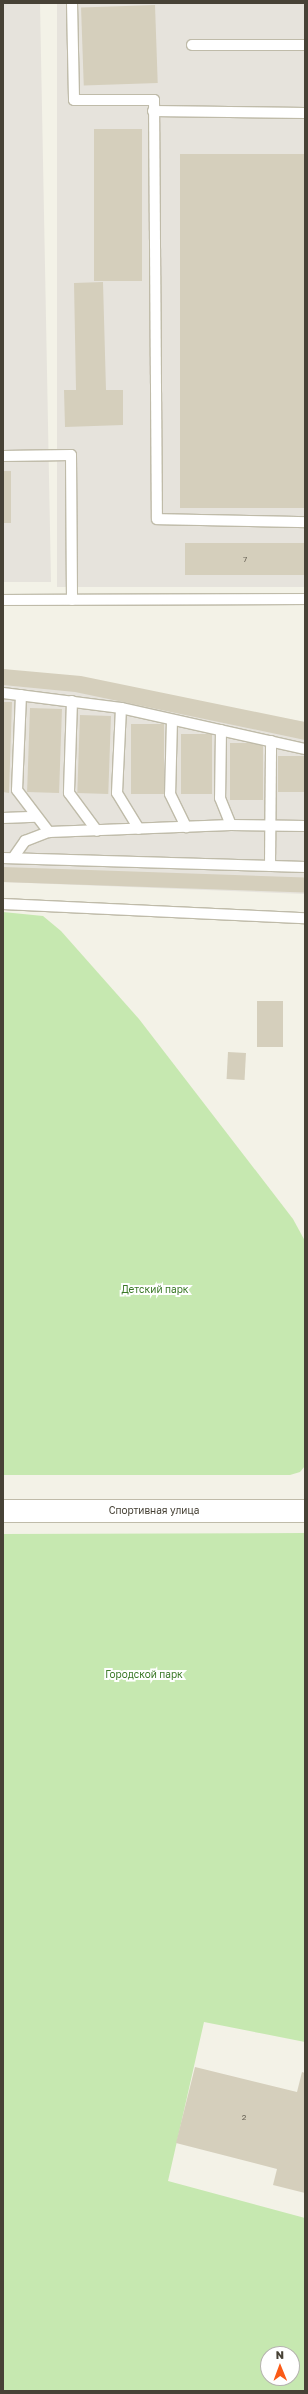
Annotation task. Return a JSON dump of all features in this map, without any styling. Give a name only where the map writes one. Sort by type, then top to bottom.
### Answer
[{"type":"street","name":"Спортивная улица","points":[[3,1511],[305,1511]]},
{"type":"lane","points":[[72,3],[74,100],[154,100],[157,519],[305,522]]},
{"type":"lane","points":[[192,45],[305,45]]},
{"type":"lane","points":[[153,111],[305,113]]},
{"type":"lane","points":[[3,456],[71,455],[72,600]]},
{"type":"lane","points":[[3,600],[305,599]]},
{"type":"lane","points":[[3,693],[121,708],[305,749]]},
{"type":"lane","points":[[20,695],[17,790],[36,817],[49,832]]},
{"type":"lane","points":[[72,701],[68,793],[97,830]]},
{"type":"lane","points":[[121,708],[117,793],[140,829]]},
{"type":"lane","points":[[172,720],[170,794],[186,827]]},
{"type":"lane","points":[[221,730],[220,798],[232,825]]},
{"type":"lane","points":[[270,866],[271,741]]},
{"type":"lane","points":[[3,818],[36,817]]},
{"type":"lane","points":[[8,858],[25,841],[49,832],[270,824],[305,826]]},
{"type":"lane","points":[[8,858],[305,867]]},
{"type":"lane","points":[[3,904],[305,918]]},
{"type":"shaded area","points":[[3,3],[40,3],[51,582],[3,582]]},
{"type":"shaded area","points":[[57,3],[305,3],[305,587],[57,587]]},
{"type":"shaded area","points":[[3,669],[305,722],[305,894],[3,882]]},
{"type":"green space","name":"Детский парк","points":[[3,912],[43,916],[61,931],[139,1019],[293,1219],[305,1241],[305,1466],[300,1472],[290,1475],[3,1475]]},
{"type":"green space","name":"Городской парк","points":[[305,1533],[305,2042],[204,2022],[168,2181],[305,2218],[305,2391],[3,2391],[3,1534]]},
{"type":"building","points":[[155,5],[158,83],[84,86],[81,8]]},
{"type":"building","points":[[94,129],[142,129],[142,281],[94,281]]},
{"type":"building","points":[[180,154],[305,154],[305,508],[180,508]]},
{"type":"building","points":[[103,282],[106,390],[123,390],[123,425],[65,427],[64,390],[76,390],[74,283]]},
{"type":"building","points":[[3,471],[11,471],[11,523],[3,523]]},
{"type":"building","points":[[185,543],[305,543],[305,575],[185,575]]},
{"type":"building","points":[[3,669],[81,676],[305,722],[305,740],[75,692],[3,685]]},
{"type":"building","points":[[3,702],[12,702],[9,793],[3,792]]},
{"type":"building","points":[[30,708],[62,709],[59,793],[27,792]]},
{"type":"building","points":[[80,715],[111,716],[108,794],[77,793]]},
{"type":"building","points":[[131,724],[164,724],[164,794],[131,794]]},
{"type":"building","points":[[181,734],[212,734],[212,794],[181,794]]},
{"type":"building","points":[[230,743],[263,743],[263,800],[230,800]]},
{"type":"building","points":[[278,756],[305,756],[305,792],[278,792]]},
{"type":"building","points":[[3,867],[305,878],[304,893],[3,882]]},
{"type":"building","points":[[257,1001],[283,1001],[283,1047],[257,1047]]},
{"type":"building","points":[[228,1052],[246,1053],[245,1080],[227,1079]]},
{"type":"building","points":[[195,2067],[297,2092],[302,2072],[305,2073],[305,2193],[273,2185],[277,2169],[176,2143]]}]
